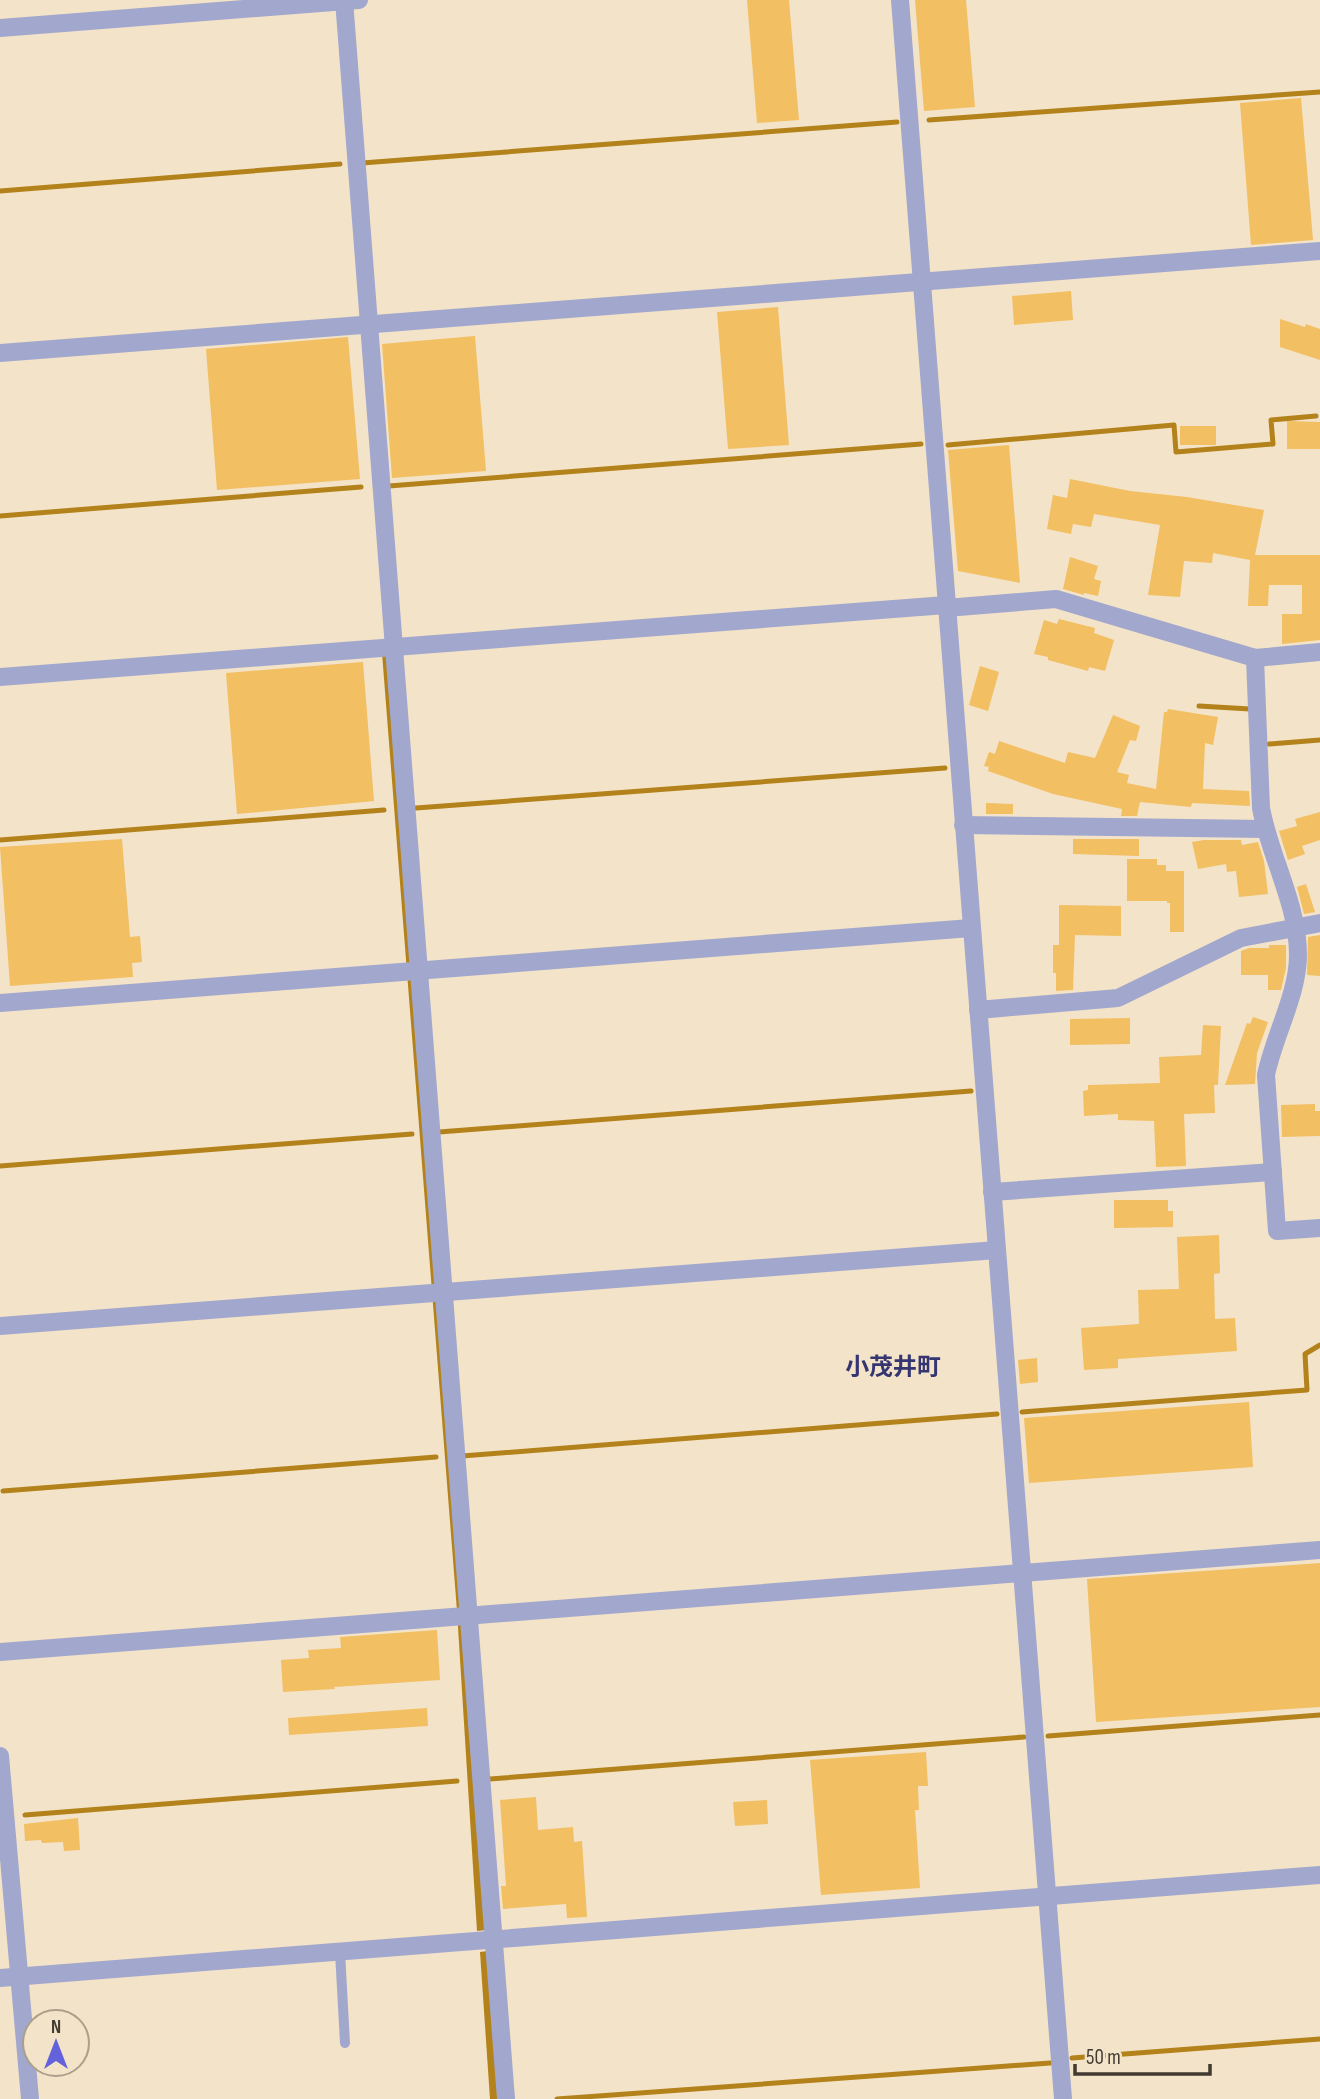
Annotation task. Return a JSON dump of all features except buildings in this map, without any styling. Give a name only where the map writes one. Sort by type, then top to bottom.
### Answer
[{"type":"street","points":[[900,0],[1063,2099]]},
{"type":"street","points":[[0,28],[344,1],[395,647],[412,971],[463,1617],[506,2099]]},
{"type":"street","points":[[0,353],[1320,251]]},
{"type":"street","points":[[0,677],[1056,599],[1255,658],[1320,652]]},
{"type":"street","points":[[1255,658],[1258,753],[1265,829],[1296,927],[1298,956],[1296,977],[1266,1075],[1277,1231],[1320,1228]]},
{"type":"street","points":[[963,825],[1265,829]]},
{"type":"street","points":[[978,1010],[1118,998],[1241,938],[1320,923]]},
{"type":"street","points":[[0,1003],[971,928]]},
{"type":"street","points":[[992,1192],[1273,1172]]},
{"type":"street","points":[[0,1326],[996,1250]]},
{"type":"street","points":[[0,1652],[1320,1550]]},
{"type":"street","points":[[0,1756],[30,2099]]},
{"type":"street","points":[[0,1978],[1320,1875]]},
{"type":"lane","points":[[340,1952],[345,2043]]},
{"type":"shaded area","points":[[382,653],[388,653],[486,1930],[477,1931],[457,1611]]},
{"type":"shaded area","points":[[488,1951],[500,2099],[490,2099],[480,1952]]},
{"type":"waterway","points":[[929,120],[1320,92]]},
{"type":"waterway","points":[[362,163],[897,122]]},
{"type":"waterway","points":[[0,191],[340,164]]},
{"type":"waterway","points":[[948,445],[1174,425],[1176,452],[1273,444],[1271,420],[1316,416]]},
{"type":"waterway","points":[[389,486],[921,444]]},
{"type":"waterway","points":[[0,516],[361,487]]},
{"type":"waterway","points":[[1199,706],[1250,709]]},
{"type":"waterway","points":[[1269,744],[1320,740]]},
{"type":"waterway","points":[[416,808],[945,768]]},
{"type":"waterway","points":[[0,840],[384,810]]},
{"type":"waterway","points":[[439,1132],[971,1091]]},
{"type":"waterway","points":[[0,1166],[412,1134]]},
{"type":"waterway","points":[[1022,1412],[1307,1390],[1305,1354],[1320,1345]]},
{"type":"waterway","points":[[462,1456],[997,1414]]},
{"type":"waterway","points":[[3,1491],[436,1457]]},
{"type":"waterway","points":[[1048,1736],[1320,1715]]},
{"type":"waterway","points":[[490,1779],[1024,1737]]},
{"type":"waterway","points":[[25,1815],[457,1781]]},
{"type":"waterway","points":[[1072,2058],[1320,2039]]},
{"type":"waterway","points":[[557,2099],[1050,2063]]},
{"type":"district","name":"小茂井町","points":[[893,1367]]}]
